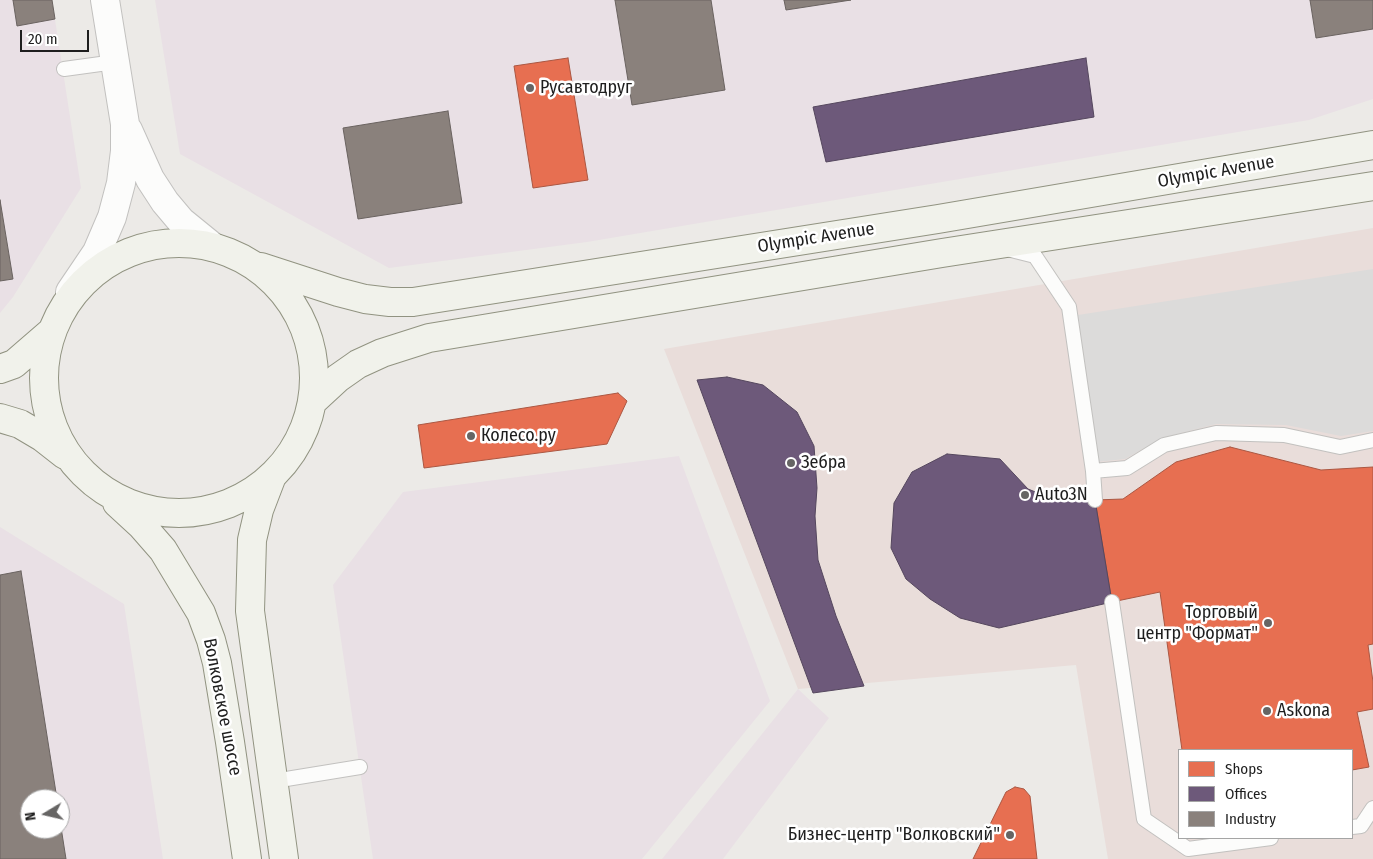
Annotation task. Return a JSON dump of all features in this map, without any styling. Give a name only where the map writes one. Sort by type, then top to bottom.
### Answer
[{"type":"main road","name":"Olympic Avenue","points":[[261,267],[365,299],[413,302],[938,219],[1373,145]]},
{"type":"main road","name":"Olympic Avenue","points":[[312,402],[338,378],[358,364],[382,353],[429,338],[1373,186]]},
{"type":"main road","points":[[163,247],[213,247],[242,256],[261,267],[285,290],[296,307],[306,329],[311,354],[312,402],[306,428],[296,447],[283,466],[272,476],[242,494],[202,509],[180,512],[157,511],[136,508],[110,497],[95,486],[68,456],[59,441],[51,420],[47,397],[47,358],[51,332],[58,312],[70,292],[84,277],[102,266],[141,252],[163,247]]},
{"type":"main road","points":[[0,369],[14,364],[51,332]]},
{"type":"main road","points":[[0,418],[20,424],[68,456]]},
{"type":"main road","points":[[272,476],[259,510],[252,540],[250,611],[284,859]]},
{"type":"main road","name":"Волковское шоссе","points":[[110,497],[142,526],[163,550],[200,613],[211,640],[217,663],[229,734],[247,859]]},
{"type":"street","points":[[70,292],[97,252],[112,217],[121,183],[125,152],[126,124],[105,0]]},
{"type":"street","points":[[126,124],[150,179],[166,202],[181,221],[213,247]]},
{"type":"lane","points":[[64,69],[115,62]]},
{"type":"lane","points":[[991,246],[1035,256],[1069,307],[1093,471],[1094,500]]},
{"type":"lane","points":[[1093,471],[1127,468],[1164,446],[1216,433],[1284,435],[1340,447],[1373,440]]},
{"type":"lane","points":[[1112,602],[1144,819],[1188,849],[1263,839]]},
{"type":"lane","points":[[274,781],[360,767]]},
{"type":"lane","points":[[1353,827],[1361,826],[1373,808]]},
{"type":"shaded area","points":[[0,0],[52,0],[81,188],[13,297],[0,313]]},
{"type":"shaded area","points":[[155,0],[1373,0],[1373,99],[1309,120],[587,242],[389,268],[180,154]]},
{"type":"shaded area","points":[[1373,228],[1373,859],[1108,859],[1076,665],[798,689],[664,349]]},
{"type":"shaded area","points":[[1373,269],[1373,431],[1341,436],[1286,425],[1216,424],[1162,438],[1125,459],[1097,462],[1078,315]]},
{"type":"shaded area","points":[[679,456],[770,701],[642,859],[373,859],[333,585],[403,492]]},
{"type":"shaded area","points":[[0,527],[124,604],[163,859],[0,859]]},
{"type":"shaded area","points":[[798,689],[829,718],[723,859],[662,859]]},
{"type":"building: Shops","points":[[568,58],[588,180],[533,188],[514,66]]},
{"type":"building: Shops","points":[[618,393],[627,401],[607,444],[424,468],[418,425]]},
{"type":"building: Shops","name":"Торговый центр \"Формат\"","points":[[1230,447],[1321,470],[1373,467],[1373,644],[1368,645],[1373,682],[1373,709],[1357,712],[1369,767],[1353,770],[1353,749],[1182,749],[1160,592],[1112,602],[1095,500],[1123,499],[1176,462]]},
{"type":"building: Shops","name":"Бизнес-центр \"Волковский\"","points":[[1015,787],[1024,789],[1030,796],[1037,859],[973,859],[1006,792]]},
{"type":"building: Offices","points":[[1086,58],[1094,117],[826,162],[813,107]]},
{"type":"building: Offices","points":[[727,377],[763,385],[797,412],[814,446],[817,488],[815,516],[818,560],[836,616],[864,686],[813,693],[697,380]]},
{"type":"building: Offices","points":[[947,454],[1000,459],[1028,489],[1058,501],[1095,500],[1112,602],[999,628],[960,618],[930,599],[906,579],[891,548],[894,503],[912,472]]},
{"type":"building: Industry","points":[[13,0],[52,0],[55,19],[17,26]]},
{"type":"building: Industry","points":[[615,0],[711,0],[725,90],[632,105]]},
{"type":"building: Industry","points":[[784,0],[851,0],[786,10]]},
{"type":"building: Industry","points":[[1310,0],[1373,0],[1373,29],[1316,38]]},
{"type":"building: Industry","points":[[448,111],[462,203],[358,219],[343,128]]},
{"type":"building: Industry","points":[[0,200],[13,279],[0,281]]},
{"type":"building: Industry","points":[[21,571],[55,789],[20,789],[20,839],[63,839],[66,859],[0,859],[0,575]]},
{"type":"place","name":"Русавтодруг","points":[[530,88]]},
{"type":"place","name":"Колесо.ру","points":[[471,436]]},
{"type":"place","name":"Зебра","points":[[791,463]]},
{"type":"place","name":"Auto3N","points":[[1025,495]]},
{"type":"place","name":"Торговый центр \"Формат\"","points":[[1268,623]]},
{"type":"place","name":"Askona","points":[[1267,711]]},
{"type":"place","name":"Бизнес-центр \"Волковский\"","points":[[1010,835]]}]
